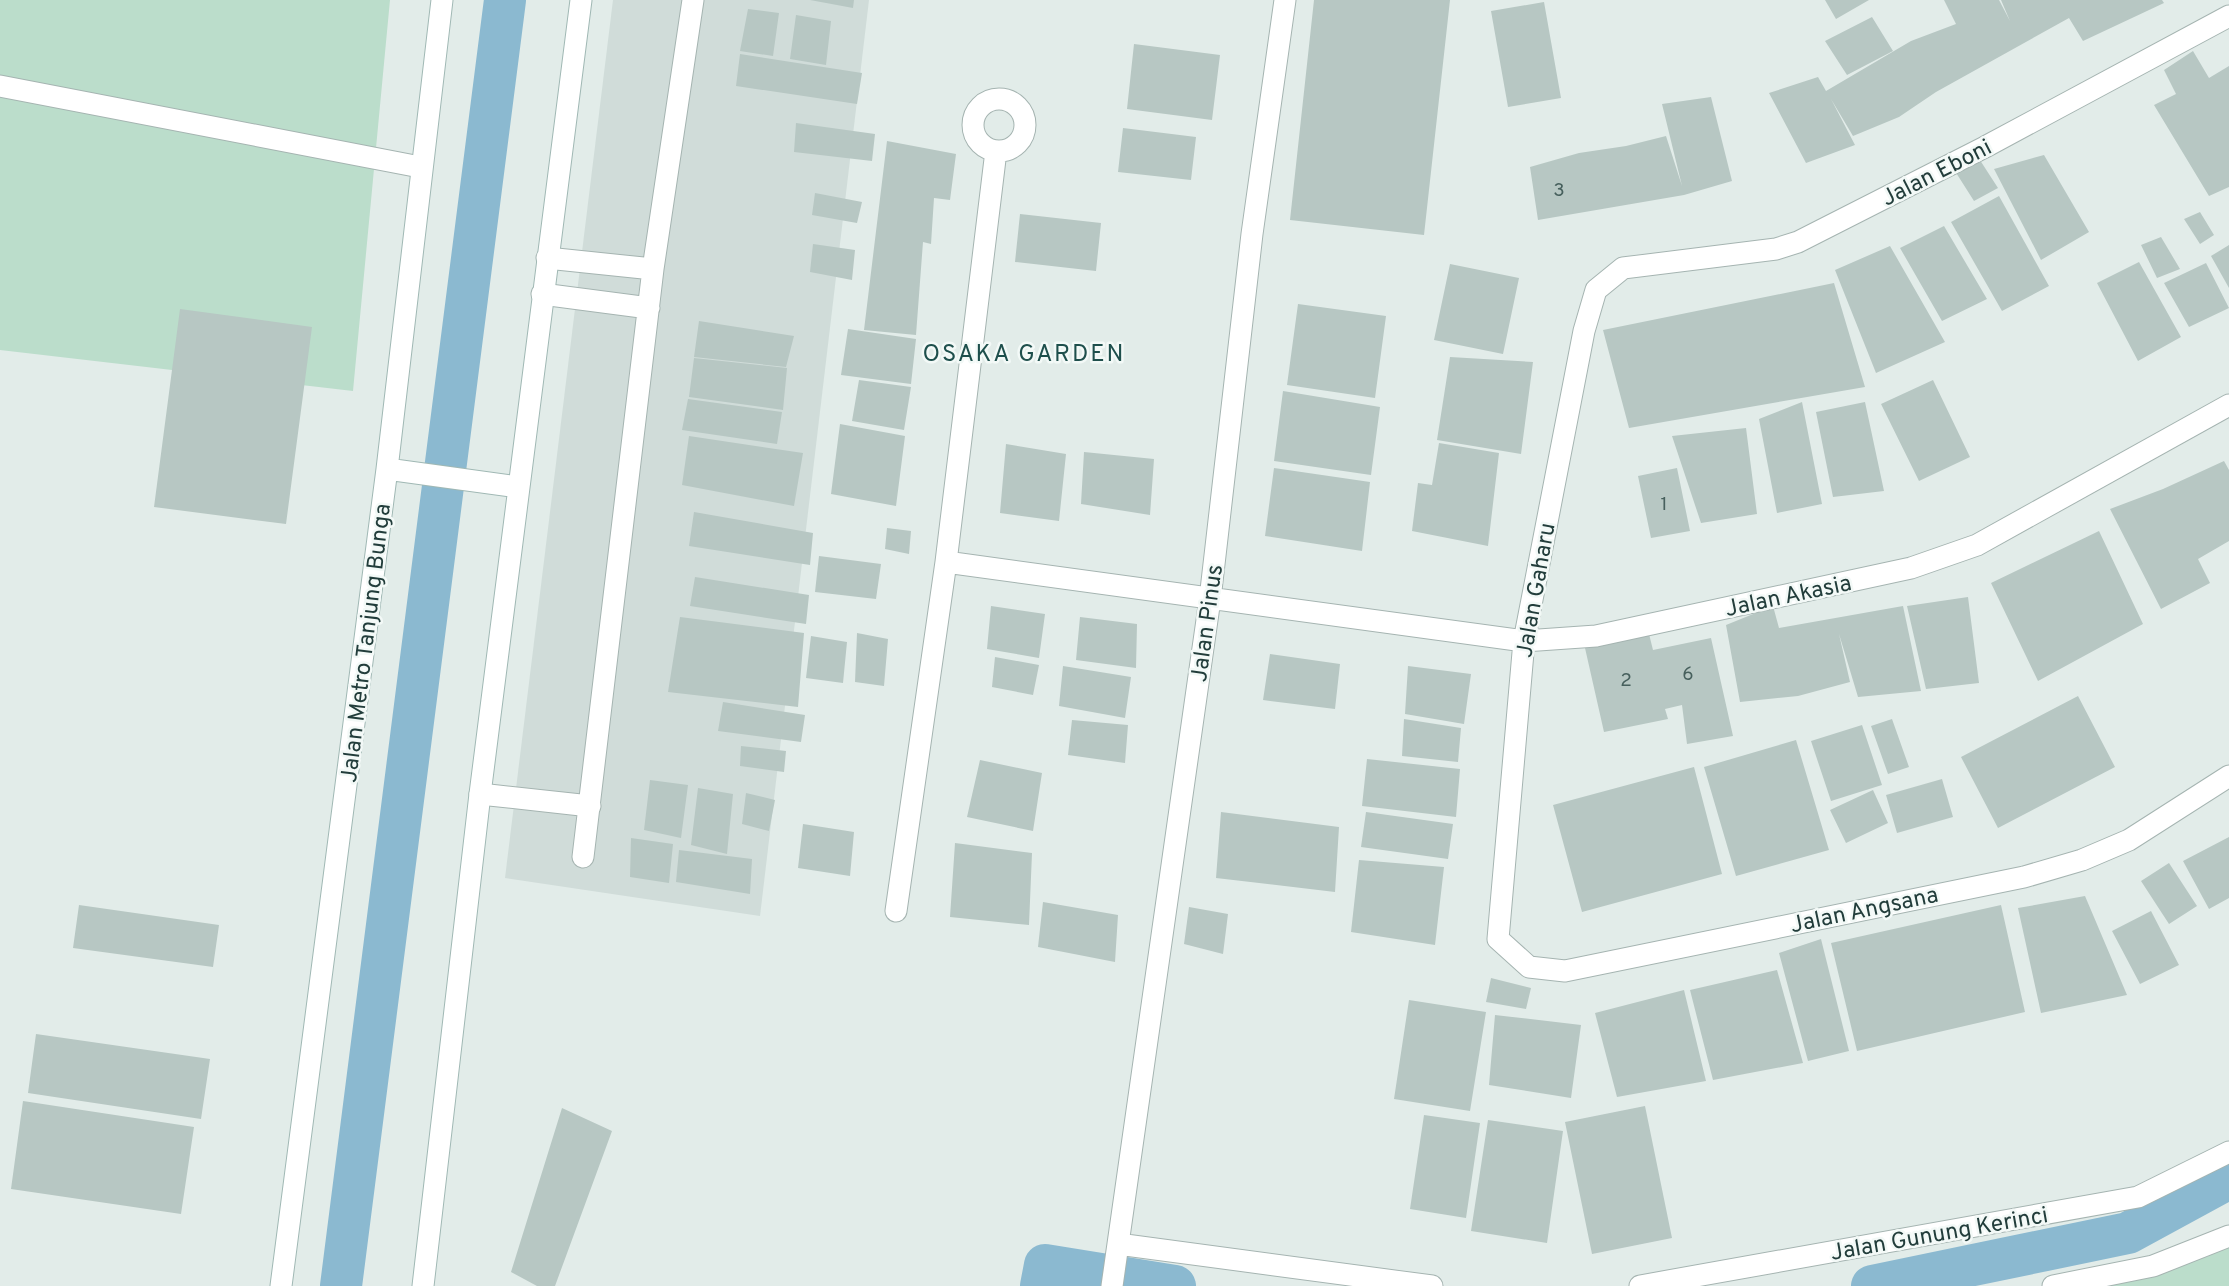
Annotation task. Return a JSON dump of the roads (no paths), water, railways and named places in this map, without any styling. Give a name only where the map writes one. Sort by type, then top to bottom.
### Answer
[{"type":"street","name":"Jalan Metro Tanjung Bunga","points":[[281,1286],[387,469],[420,167],[442,0]]},
{"type":"street","points":[[423,1286],[480,794],[581,0]]},
{"type":"street","points":[[583,857],[653,269],[693,0]]},
{"type":"street","name":"Jalan Pinus","points":[[1112,1286],[1210,599],[1252,234],[1285,0]]},
{"type":"street","name":"Jalan Eboni","points":[[1623,268],[1776,249],[1798,242],[1985,147],[2229,16]]},
{"type":"street","points":[[0,86],[420,167]]},
{"type":"street","points":[[896,911],[946,562],[996,151]]},
{"type":"street","points":[[547,258],[653,269]]},
{"type":"street","name":"Jalan Gaharu","points":[[1497,929],[1524,641],[1590,307],[1596,290],[1623,268]]},
{"type":"street","points":[[542,294],[649,308]]},
{"type":"street","name":"Jalan Akasia","points":[[946,562],[1524,641],[1596,636],[1911,568],[1976,545],[2229,405]]},
{"type":"street","points":[[387,469],[518,487]]},
{"type":"street","name":"Jalan Angsana","points":[[1497,929],[1498,939],[1529,967],[1565,971],[2024,877],[2082,860],[2129,840],[2229,776]]},
{"type":"street","points":[[480,794],[590,806]]},
{"type":"street","name":"Jalan Gunung Kerinci","points":[[1640,1286],[2138,1197],[2229,1152]]},
{"type":"street","points":[[2053,1286],[2153,1266],[2229,1236]]},
{"type":"street","points":[[1117,1250],[1432,1286]]},
{"type":"waterway","points":[[341,1286],[505,0]]},
{"type":"waterway","points":[[1872,1286],[2128,1233],[2229,1178]]},
{"type":"waterway","points":[[1041,1286],[1045,1265],[1175,1286]]},
{"type":"district","name":"OSAKA GARDEN","points":[[1024,353]]}]
